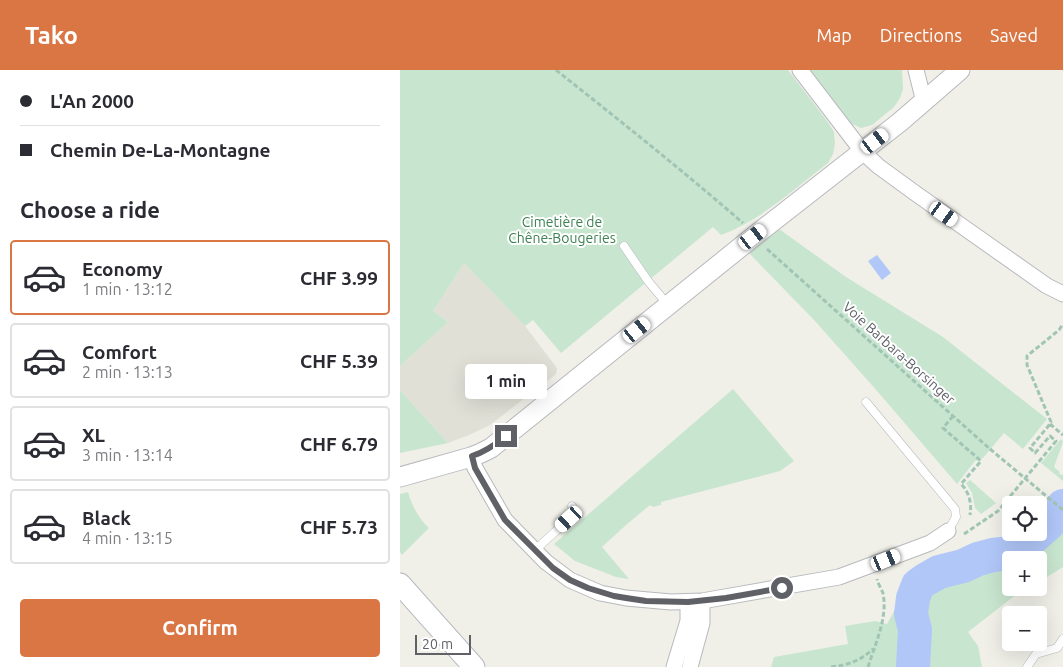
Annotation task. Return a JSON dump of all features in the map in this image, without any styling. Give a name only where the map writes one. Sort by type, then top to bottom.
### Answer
[{"type":"main road","points":[[400,584],[474,667]]},
{"type":"main road","points":[[400,599],[460,667]]},
{"type":"street","points":[[800,70],[862,151],[878,166],[1047,286],[1063,294]]},
{"type":"street","points":[[916,70],[924,102]]},
{"type":"street","points":[[400,477],[472,456],[491,448],[924,102],[960,70]]},
{"type":"street","points":[[472,456],[475,468],[505,520],[534,550],[553,568],[570,580],[614,596],[646,601],[695,602],[839,578],[954,534]]},
{"type":"street","points":[[674,667],[695,602]]},
{"type":"street","points":[[690,667],[702,623],[695,602]]},
{"type":"lane","points":[[624,246],[668,305]]},
{"type":"lane","points":[[866,402],[955,509],[954,534]]},
{"type":"lane","points":[[534,550],[569,519],[574,512],[572,506]]},
{"type":"lane","points":[[1027,667],[1036,654],[1057,648],[1063,638]]},
{"type":"path","points":[[556,70],[691,178]]},
{"type":"path","name":"Voie Barbara-Borsinger","points":[[794,272],[952,416],[1063,510]]},
{"type":"path","points":[[954,534],[998,511],[1056,441],[1050,436],[1036,453],[1030,448],[1051,422],[1027,365],[1027,356],[1059,330],[1063,324]]},
{"type":"path","points":[[952,416],[943,428],[981,461],[961,484]]},
{"type":"path","points":[[1050,424],[1063,435]]},
{"type":"path","points":[[868,667],[882,625],[884,609],[883,594],[877,579],[885,575]]},
{"type":"path","points":[[830,667],[849,664],[866,656],[874,648]]},
{"type":"shaded area","points":[[464,263],[525,326],[557,368],[556,374],[490,425],[448,443],[400,390],[400,366],[448,322],[433,311]]},
{"type":"green space","name":"Cimetière de Chêne-Bougeries","points":[[400,70],[788,70],[834,132],[835,144],[833,154],[828,163],[790,193],[736,229],[721,235],[713,227],[561,353],[533,320],[525,326],[464,263],[433,311],[448,322],[400,366]]},
{"type":"green space","points":[[809,70],[902,70],[903,89],[894,107],[872,125],[861,128],[850,123]]},
{"type":"green space","points":[[779,229],[846,277],[943,337],[1047,419],[1023,449],[1004,433],[983,458],[975,461],[957,484],[815,321],[749,253]]},
{"type":"green space","points":[[733,389],[794,461],[780,471],[661,502],[661,505],[653,507],[650,505],[602,547],[629,579],[616,577],[575,561],[554,544]]},
{"type":"green space","points":[[400,390],[448,443],[400,453]]},
{"type":"green space","points":[[1061,439],[1063,442],[1054,467],[1060,472],[1059,474],[1063,475],[1063,481],[1041,463]]},
{"type":"green space","points":[[970,480],[996,503],[981,514],[975,508],[972,493],[966,483]]},
{"type":"green space","points":[[408,492],[416,512],[429,528],[402,555],[400,552],[400,494]]},
{"type":"green space","points":[[1063,522],[1063,567],[1047,577],[1047,551],[1002,551],[1002,596],[1015,596],[968,632],[978,646],[982,667],[771,667],[774,657],[848,644],[845,626],[875,621],[887,624],[905,591],[922,577],[968,554],[995,552],[1023,541],[1047,541],[1047,530]]},
{"type":"water","points":[[877,255],[891,273],[882,280],[868,261]]},
{"type":"waterway","points":[[1047,525],[1063,506]]},
{"type":"waterway","points":[[913,667],[915,630],[911,614],[913,598],[918,585],[939,572],[963,566],[978,559],[1010,553],[1028,541]]},
{"type":"route","points":[[506,436],[491,448],[472,456],[475,468],[505,520],[546,562],[570,580],[614,596],[646,601],[671,602],[726,598],[782,588]]}]
